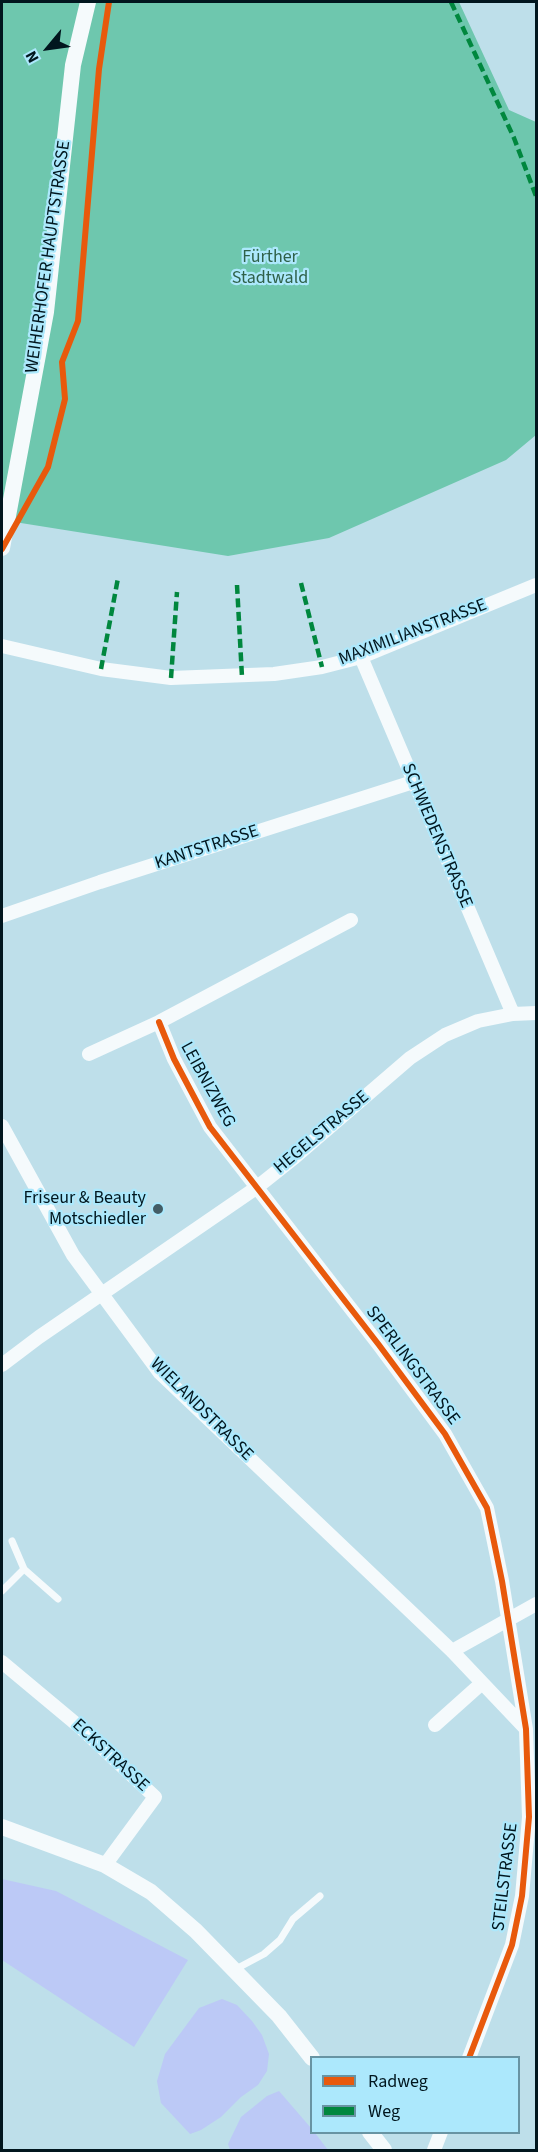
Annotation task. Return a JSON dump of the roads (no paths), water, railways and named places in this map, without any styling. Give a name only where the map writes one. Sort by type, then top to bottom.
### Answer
[{"type":"street","name":"WEIHERHOFER HAUPTSTRASSE","points":[[2,548],[45,312],[73,65],[88,2]]},
{"type":"street","name":"MAXIMILIANSTRASSE","points":[[2,646],[101,669],[171,678],[274,674],[322,667],[361,657],[537,585]]},
{"type":"street","name":"SCHWEDENSTRASSE","points":[[361,657],[513,1014]]},
{"type":"street","name":"KANTSTRASSE","points":[[2,916],[100,882],[413,782]]},
{"type":"street","points":[[89,1054],[159,1022],[351,920]]},
{"type":"street","name":"HEGELSTRASSE","points":[[2,1365],[100,1294],[256,1188],[410,1058],[453,1032],[478,1021],[513,1014],[537,1013]]},
{"type":"street","name":"LEIBNIZWEG","points":[[159,1022],[174,1059],[210,1126],[256,1188]]},
{"type":"street","name":"WIELANDSTRASSE","points":[[2,1126],[73,1255],[160,1373],[452,1651],[526,1729]]},
{"type":"street","name":"SPERLINGSTRASSE","points":[[256,1188],[445,1434],[487,1508],[502,1581],[526,1729]]},
{"type":"street","points":[[452,1651],[537,1604]]},
{"type":"street","name":"ECKSTRASSE","points":[[2,1662],[81,1728],[154,1797],[105,1865]]},
{"type":"street","points":[[435,1725],[482,1683]]},
{"type":"street","name":"STEILSTRASSE","points":[[471,2056],[512,1945],[522,1896],[533,1817],[526,1729]]},
{"type":"street","points":[[2,1827],[105,1865],[151,1892],[196,1931],[279,2016],[310,2056]]},
{"type":"street","points":[[371,2134],[384,2151]]},
{"type":"street","points":[[434,2151],[441,2134]]},
{"type":"lane","points":[[12,1541],[24,1569],[58,1599]]},
{"type":"lane","points":[[2,1590],[24,1569]]},
{"type":"lane","points":[[234,1970],[264,1954],[280,1940],[293,1919],[320,1896]]},
{"type":"water","points":[[2,1879],[56,1891],[188,1960],[134,2047],[2,1960]]},
{"type":"water","points":[[222,1999],[237,2005],[262,2035],[269,2054],[267,2071],[258,2085],[241,2097],[221,2117],[190,2134],[161,2103],[157,2081],[165,2054],[199,2008]]},
{"type":"water","points":[[279,2091],[310,2127],[310,2134],[316,2134],[328,2150],[230,2150],[228,2144],[241,2117],[267,2096]]},
{"type":"place","name":"Friseur & Beauty Motschiedler","points":[[158,1209]]},
{"type":"park label","name":"Fürther Stadtwald","points":[[270,268]]}]
